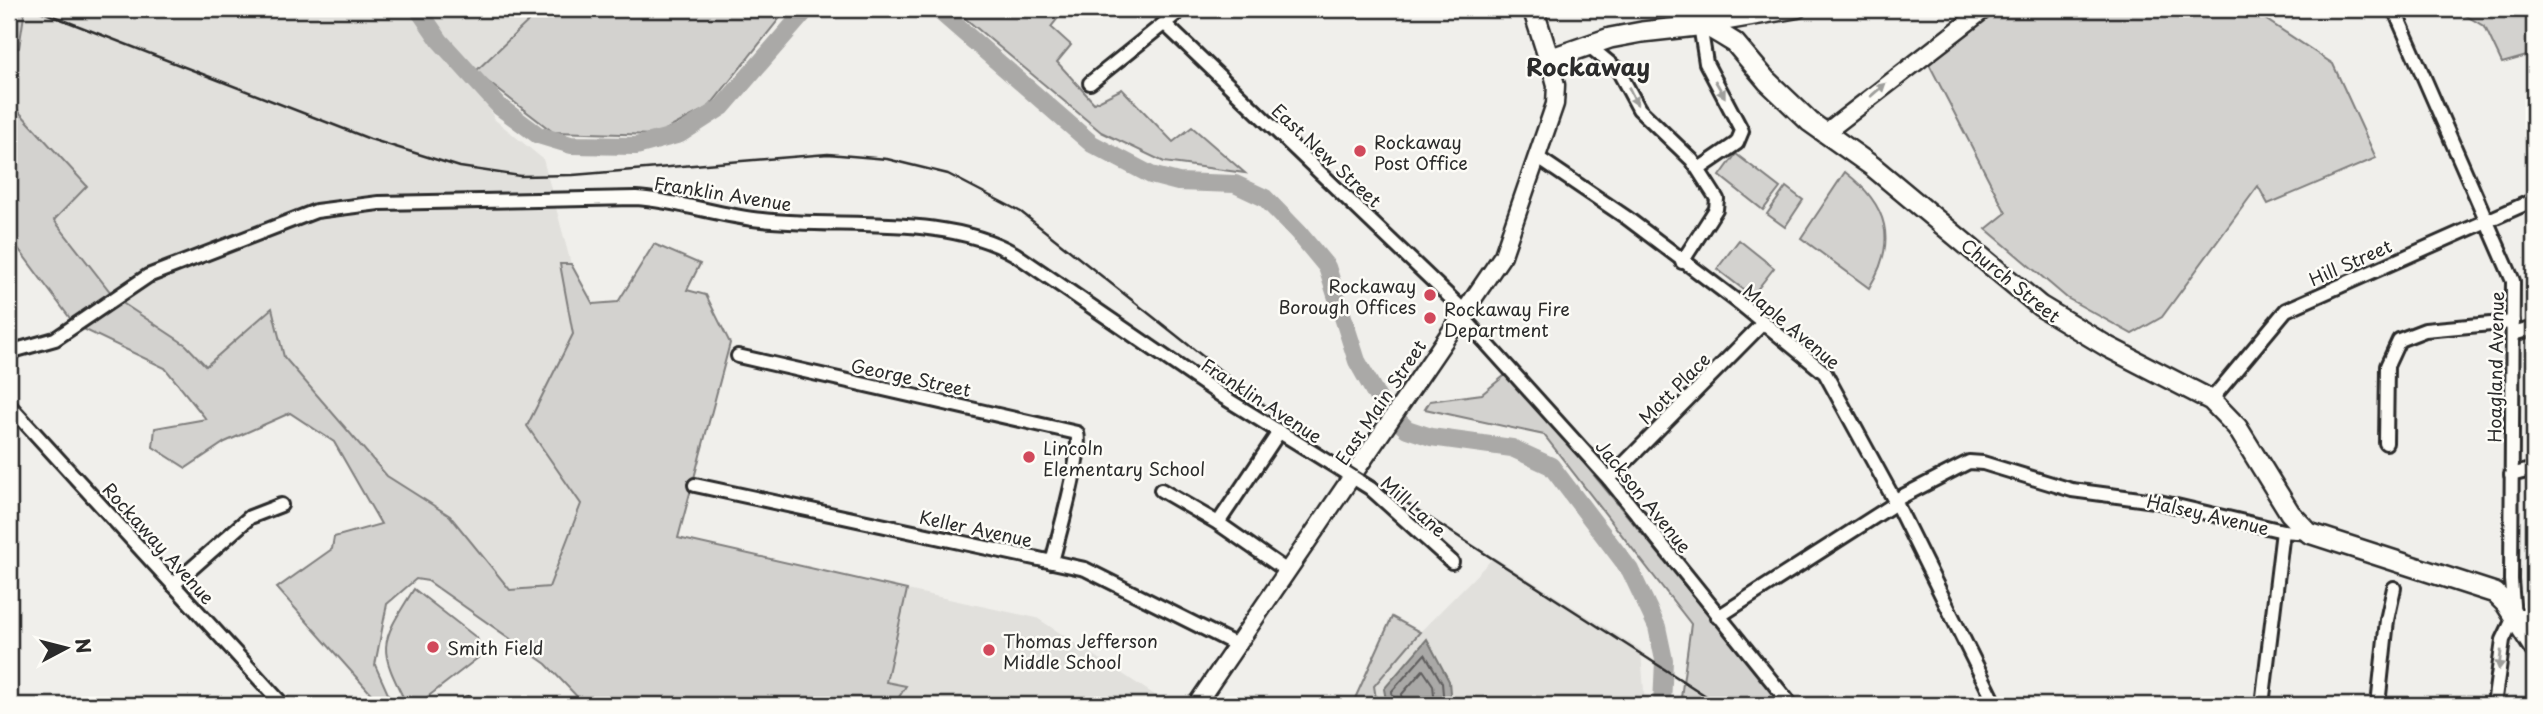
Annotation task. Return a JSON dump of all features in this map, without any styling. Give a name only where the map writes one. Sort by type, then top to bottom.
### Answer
[{"type":"main road","points":[[1533,9],[1549,59],[1642,32],[1702,25]]},
{"type":"main road","name":"Church Street","points":[[1702,25],[1735,43],[1795,109],[1872,166],[2061,321],[2211,400],[2237,427],[2290,513],[2309,533]]},
{"type":"main road","name":"Halsey Avenue","points":[[2309,533],[2495,593],[2534,649]]},
{"type":"street","points":[[1090,83],[1182,9]]},
{"type":"street","points":[[1699,169],[1737,143],[1742,131],[1706,63],[1702,25],[1798,9]]},
{"type":"street","points":[[1825,132],[1985,9]]},
{"type":"street","name":"Hoagland Avenue","points":[[2394,9],[2513,281],[2511,475],[2514,617],[2502,640],[2494,705]]},
{"type":"street","points":[[1735,43],[1737,20]]},
{"type":"street","name":"East New Street","points":[[1165,24],[1313,164],[1457,304],[1464,314]]},
{"type":"street","points":[[1589,46],[1618,70],[1639,109],[1699,169],[1718,203],[1682,262]]},
{"type":"street","name":"East Main Street","points":[[1196,705],[1503,255],[1556,94],[1549,59]]},
{"type":"street","name":"Maple Avenue","points":[[1537,157],[1627,218],[1682,262],[1764,321],[1832,382],[1895,501],[1996,705]]},
{"type":"street","name":"Franklin Avenue","points":[[9,352],[55,339],[148,276],[316,211],[379,203],[636,198],[668,201],[762,220],[933,228],[986,239],[1015,254],[1279,432],[1352,477]]},
{"type":"street","name":"Hill Street","points":[[2211,400],[2287,310],[2534,200]]},
{"type":"street","name":"Jackson Avenue","points":[[1464,314],[1609,479],[1791,705]]},
{"type":"street","name":"Mott Place","points":[[1609,479],[1764,321]]},
{"type":"street","points":[[2386,443],[2387,366],[2399,340],[2425,330],[2534,328]]},
{"type":"street","name":"George Street","points":[[738,356],[1077,433],[1079,440],[1073,471],[1052,562]]},
{"type":"street","name":"Rockaway Avenue","points":[[9,405],[283,705]]},
{"type":"street","points":[[1219,523],[1279,432]]},
{"type":"street","name":"Halsey Avenue","points":[[1718,617],[1895,501],[1969,463],[1983,463],[2072,490],[2155,501],[2283,531],[2309,533]]},
{"type":"street","points":[[2511,475],[2534,469]]},
{"type":"street","name":"Mill Lane","points":[[1352,477],[1370,488],[1452,562]]},
{"type":"street","name":"Keller Avenue","points":[[695,485],[1085,569],[1237,645]]},
{"type":"street","points":[[1161,490],[1219,523],[1287,570]]},
{"type":"street","points":[[173,585],[250,517],[281,505]]},
{"type":"street","points":[[2262,705],[2283,531]]},
{"type":"street","points":[[2378,705],[2387,620],[2394,587]]},
{"type":"street","points":[[2514,617],[2534,617]]},
{"type":"shaded area","points":[[9,9],[25,9],[19,48],[9,50]]},
{"type":"shaded area","points":[[25,9],[535,9],[536,14],[475,72],[494,119],[543,159],[571,264],[560,264],[573,334],[527,426],[581,504],[549,588],[510,590],[450,517],[387,476],[284,357],[272,309],[206,366],[186,345],[115,298],[54,220],[87,186],[9,101],[9,50],[19,48]]},
{"type":"shaded area","points":[[535,9],[787,9],[709,107],[656,135],[553,132],[475,72],[536,14]]},
{"type":"shaded area","points":[[954,9],[1065,9],[1051,27],[1071,45],[1057,62],[1094,103],[1122,89],[1173,142],[1192,127],[1245,173],[1164,162],[1101,132]]},
{"type":"shaded area","points":[[1995,9],[2250,9],[2333,64],[2376,158],[2268,204],[2258,186],[2162,317],[2132,334],[2067,298],[1986,229],[2006,213],[1929,64]]},
{"type":"shaded area","points":[[2455,9],[2534,9],[2534,54],[2502,63],[2485,27]]},
{"type":"shaded area","points":[[9,101],[87,186],[54,220],[115,298],[186,345],[206,366],[272,308],[284,357],[387,476],[450,516],[510,590],[549,587],[581,504],[527,426],[573,334],[560,264],[571,264],[593,304],[618,302],[654,244],[700,264],[687,290],[706,295],[730,343],[678,538],[907,590],[886,682],[906,686],[894,705],[585,705],[546,664],[428,581],[416,579],[387,604],[375,665],[393,705],[381,705],[277,588],[332,549],[334,537],[381,524],[334,442],[290,413],[225,442],[186,468],[153,447],[155,428],[206,419],[165,368],[75,325],[9,236]]},
{"type":"shaded area","points":[[1736,154],[1780,188],[1763,210],[1720,176]]},
{"type":"shaded area","points":[[1845,172],[1871,197],[1884,225],[1884,255],[1869,288],[1801,238]]},
{"type":"shaded area","points":[[1786,187],[1803,200],[1785,227],[1767,214]]},
{"type":"shaded area","points":[[1739,240],[1774,268],[1752,296],[1717,269]]},
{"type":"shaded area","points":[[1509,372],[1783,705],[1680,705],[1691,624],[1544,435],[1425,409],[1430,401],[1482,394]]},
{"type":"shaded area","points":[[1494,557],[1641,650],[1645,705],[1377,705],[1374,686],[1420,632]]},
{"type":"shaded area","name":"Smith Field","points":[[414,589],[477,638],[483,654],[417,705],[407,705],[391,670],[386,646],[394,622]]},
{"type":"shaded area","name":"Thomas Jefferson Middle School","points":[[907,590],[1037,618],[1170,705],[894,705],[905,686],[886,682]]},
{"type":"shaded area","points":[[1392,617],[1420,632],[1374,686],[1377,705],[1352,705]]},
{"type":"water","points":[[1427,639],[1449,681],[1451,705],[1387,705],[1384,689]]},
{"type":"waterway","points":[[418,9],[440,41],[500,107],[538,135],[571,145],[636,146],[680,134],[722,107],[807,9]]},
{"type":"waterway","points":[[937,9],[1092,144],[1151,175],[1178,182],[1235,184],[1265,198],[1327,267],[1357,361],[1383,407],[1407,429],[1431,437],[1512,448],[1551,466],[1630,570],[1657,627],[1664,660],[1662,705]]},
{"type":"railway","points":[[35,9],[370,139],[460,167],[520,176],[573,175],[828,154],[887,159],[948,174],[1021,212],[1307,439],[1720,705]]},
{"type":"place","name":"Rockaway Post Office","points":[[1360,151]]},
{"type":"place","name":"Rockaway Borough Offices","points":[[1430,295]]},
{"type":"place","name":"Rockaway Fire Department","points":[[1430,318]]},
{"type":"place","name":"Lincoln Elementary School","points":[[1029,457]]},
{"type":"place","name":"Smith Field","points":[[433,647]]},
{"type":"place","name":"Thomas Jefferson Middle School","points":[[989,650]]},
{"type":"district","name":"Rockaway","points":[[1588,66]]}]
